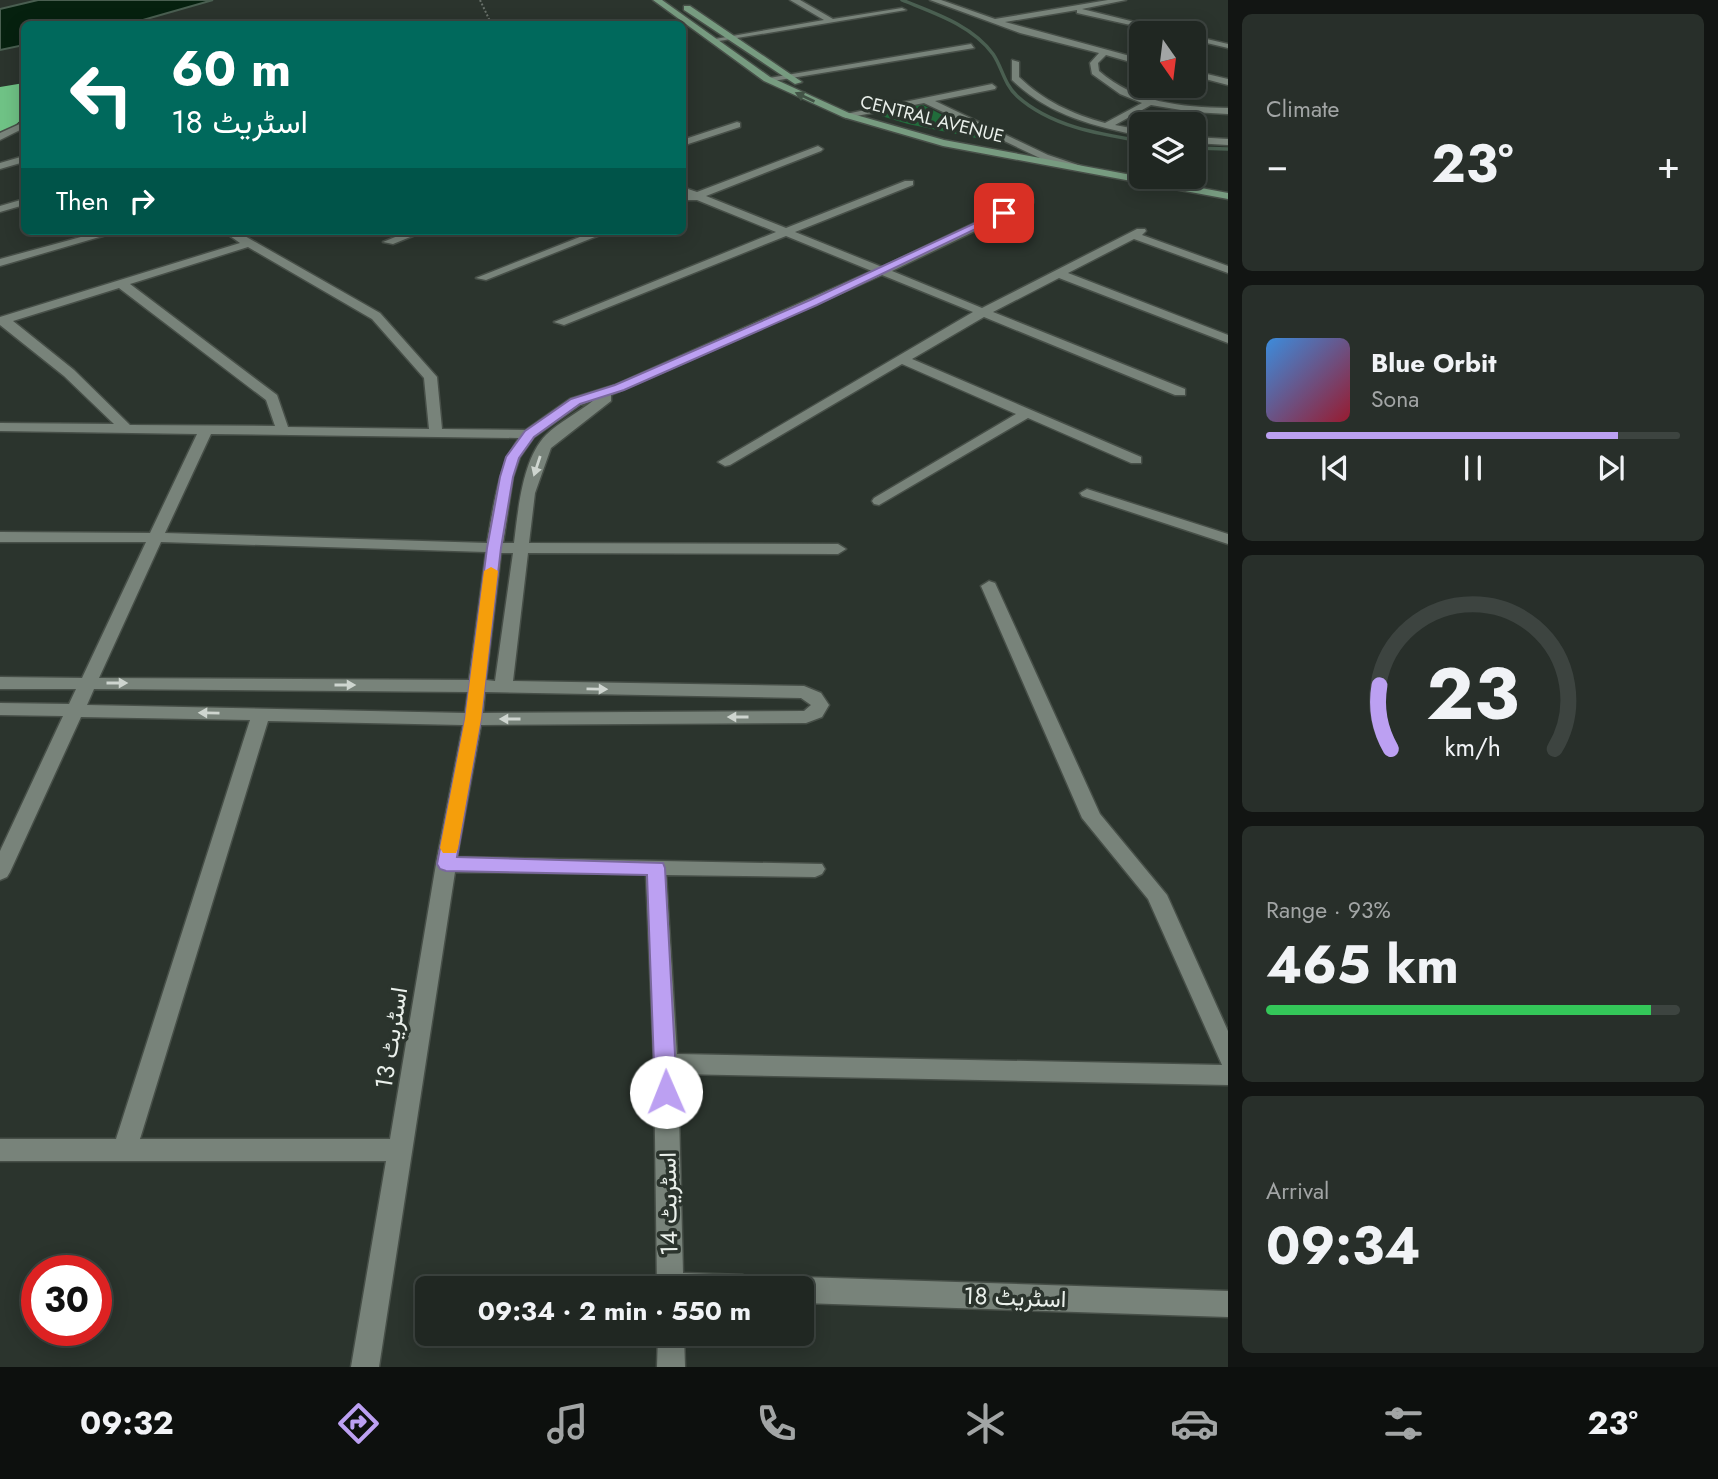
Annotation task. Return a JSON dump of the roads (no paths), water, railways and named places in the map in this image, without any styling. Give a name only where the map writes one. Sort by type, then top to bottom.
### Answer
[{"type":"street","name":"CENTRAL AVENUE","points":[[657,0],[767,79],[846,115],[943,143],[1228,196]]},
{"type":"street","name":"CENTRAL AVENUE","points":[[676,0],[785,76],[862,111],[905,127],[1045,157],[1129,170]]},
{"type":"street","points":[[794,0],[833,22]]},
{"type":"street","points":[[934,0],[992,22],[1129,59]]},
{"type":"street","points":[[992,22],[1122,0]]},
{"type":"street","points":[[1071,9],[1129,22]]},
{"type":"street","points":[[713,40],[902,10]]},
{"type":"street","points":[[1206,41],[1228,46]]},
{"type":"street","points":[[767,79],[971,46]]},
{"type":"street","points":[[1103,54],[1094,62],[1095,72],[1105,83],[1150,102],[1192,110],[1228,111]]},
{"type":"street","points":[[1015,62],[1014,78],[1030,95],[1061,112],[1129,131]]},
{"type":"street","points":[[1206,77],[1228,82]]},
{"type":"street","points":[[846,115],[992,87]]},
{"type":"street","points":[[924,99],[1045,157],[1085,171]]},
{"type":"street","points":[[1106,126],[1150,102]]},
{"type":"street","points":[[686,142],[737,125]]},
{"type":"street","points":[[0,137],[21,126]]},
{"type":"street","points":[[686,133],[699,138]]},
{"type":"street","points":[[1206,141],[1228,142]]},
{"type":"street","points":[[686,200],[818,149]]},
{"type":"street","points":[[0,166],[21,160]]},
{"type":"street","points":[[560,322],[909,183]]},
{"type":"street","points":[[1206,184],[1228,188]]},
{"type":"street","points":[[686,192],[1180,392]]},
{"type":"street","points":[[0,427],[529,434],[575,402],[620,388],[882,271],[1029,201]]},
{"type":"street","points":[[0,209],[21,203]]},
{"type":"street","points":[[725,462],[983,312],[1137,233],[1228,270]]},
{"type":"street","points":[[0,263],[101,235]]},
{"type":"street","points":[[235,235],[376,316],[430,377],[436,433]]},
{"type":"street","points":[[389,242],[409,235]]},
{"type":"street","points":[[482,278],[595,235]]},
{"type":"street","points":[[2,320],[250,243]]},
{"type":"street","points":[[1057,273],[1228,339]]},
{"type":"street","points":[[122,284],[272,398],[283,431]]},
{"type":"street","points":[[2,320],[69,373],[127,429]]},
{"type":"street","points":[[901,359],[1136,460]]},
{"type":"street","points":[[503,687],[528,493],[544,447],[563,429],[620,388]]},
{"type":"street","points":[[879,502],[1027,413]]},
{"type":"street","points":[[0,872],[205,431]]},
{"type":"street","name":"اسٹریٹ 13","points":[[365,1367],[446,864],[473,719],[494,548],[506,477],[513,457],[529,434]]},
{"type":"street","points":[[1087,493],[1228,539]]},
{"type":"street","points":[[0,537],[155,537],[494,548],[838,549]]},
{"type":"street","points":[[989,586],[1092,818],[1157,895],[1228,1057]]},
{"type":"street","points":[[0,683],[477,686],[804,692],[818,699],[820,708],[813,715],[806,717],[473,719],[0,709]]},
{"type":"street","points":[[125,1150],[261,714]]},
{"type":"street","points":[[446,864],[815,869]]},
{"type":"street","name":"اسٹریٹ 14","points":[[656,868],[666,1064],[670,1276]]},
{"type":"street","points":[[666,1064],[1228,1075]]},
{"type":"street","points":[[0,1150],[399,1150]]},
{"type":"street","name":"اسٹریٹ 18","points":[[814,1290],[1228,1304]]},
{"type":"street","points":[[671,1346],[671,1367]]},
{"type":"waterway","points":[[902,0],[952,21],[974,35],[993,54],[1006,81],[1017,96],[1044,115],[1092,132],[1129,139]]},
{"type":"waterway","points":[[1206,148],[1228,149]]}]
